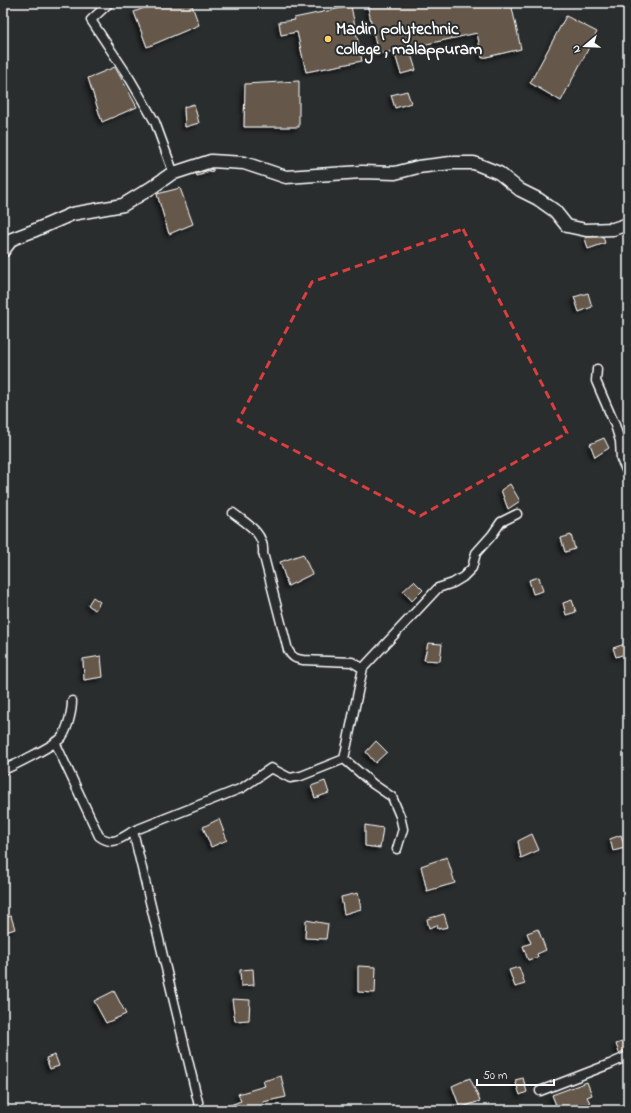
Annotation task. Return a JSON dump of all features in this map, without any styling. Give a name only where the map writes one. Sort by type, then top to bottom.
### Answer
[{"type":"street","points":[[109,3],[91,20],[130,78],[155,122],[174,174]]},
{"type":"street","points":[[3,251],[12,239],[72,214],[123,205],[171,174],[211,161],[244,163],[286,177],[362,172],[395,173],[418,167],[444,163],[474,163],[499,173],[520,190],[538,199],[555,211],[567,226],[586,230],[613,229],[628,224]]},
{"type":"street","points":[[597,369],[596,381],[615,425],[620,441],[621,459],[628,474]]},
{"type":"street","points":[[233,512],[262,538],[264,547],[263,553],[288,650],[292,656],[303,660],[352,662],[362,668]]},
{"type":"street","points":[[344,759],[362,668],[438,588],[453,583],[472,568],[476,553],[501,522],[517,514]]},
{"type":"street","points":[[3,770],[14,766],[62,737],[72,711],[72,701]]},
{"type":"street","points":[[55,742],[99,836],[111,842],[122,838],[132,831],[242,788],[271,768],[290,778],[301,776],[344,759]]},
{"type":"street","points":[[344,759],[373,784],[392,797],[400,816],[403,829],[397,849]]},
{"type":"street","points":[[132,831],[200,1110]]},
{"type":"street","points":[[540,1091],[628,1056]]},
{"type":"highlighted area","points":[[463,229],[567,433],[420,516],[238,421],[312,282]]},
{"type":"building","points":[[156,3],[191,3],[199,25],[147,47],[134,12]]},
{"type":"building","points":[[367,3],[511,3],[521,49],[482,58],[477,33],[409,48],[416,70],[401,74],[394,51],[378,54]]},
{"type":"building","name":"Madin polytechnic college , malappuram","points":[[351,6],[362,61],[306,72],[297,32],[281,35],[279,22],[295,20],[294,18]]},
{"type":"building","points":[[566,16],[597,32],[561,101],[530,83]]},
{"type":"building","points":[[115,67],[137,107],[102,122],[88,78]]},
{"type":"building","points":[[299,81],[299,127],[244,127],[245,84]]},
{"type":"building","points":[[407,91],[411,103],[395,108],[391,95]]},
{"type":"building","points":[[194,104],[199,123],[185,127],[184,107]]},
{"type":"building","points":[[213,169],[213,171],[197,176],[196,174]]},
{"type":"building","points":[[180,188],[193,224],[169,234],[157,194]]},
{"type":"building","points":[[603,237],[605,243],[588,249],[585,238]]},
{"type":"building","points":[[588,293],[592,307],[579,312],[574,297]]},
{"type":"building","points":[[604,438],[609,448],[595,457],[590,444]]},
{"type":"building","points":[[510,484],[520,501],[508,509],[501,490]]},
{"type":"building","points":[[571,535],[575,549],[565,552],[561,538]]},
{"type":"building","points":[[303,554],[312,574],[288,586],[280,562]]},
{"type":"building","points":[[539,577],[543,591],[533,594],[529,580]]},
{"type":"building","points":[[414,581],[423,590],[412,601],[403,591]]},
{"type":"building","points":[[93,597],[100,602],[95,610],[88,605]]},
{"type":"building","points":[[572,600],[576,612],[566,615],[563,603]]},
{"type":"building","points":[[428,643],[442,644],[440,661],[424,660]]},
{"type":"building","points":[[628,643],[628,653],[616,657],[613,648]]},
{"type":"building","points":[[101,656],[103,677],[84,680],[83,659]]},
{"type":"building","points":[[376,741],[387,752],[375,763],[366,752]]},
{"type":"building","points":[[325,781],[329,793],[315,798],[311,786]]},
{"type":"building","points":[[219,819],[227,840],[211,847],[203,827]]},
{"type":"building","points":[[365,825],[383,828],[380,848],[365,846]]},
{"type":"building","points":[[532,834],[539,850],[521,858],[518,841]]},
{"type":"building","points":[[621,835],[625,848],[613,851],[610,839]]},
{"type":"building","points":[[447,857],[455,883],[427,891],[421,866]]},
{"type":"building","points":[[358,893],[361,909],[344,914],[341,897]]},
{"type":"building","points":[[444,914],[448,927],[438,929],[437,925],[429,928],[427,919]]},
{"type":"building","points":[[11,916],[15,929],[6,932],[5,927],[3,928],[3,918]]},
{"type":"building","points":[[306,920],[328,924],[326,939],[305,938]]},
{"type":"building","points":[[538,929],[546,950],[537,954],[538,957],[528,960],[523,946],[531,943],[527,933]]},
{"type":"building","points":[[358,966],[376,967],[375,993],[358,992]]},
{"type":"building","points":[[519,967],[525,984],[515,987],[509,970]]},
{"type":"building","points":[[253,969],[254,985],[241,986],[240,970]]},
{"type":"building","points":[[114,991],[126,1014],[106,1023],[94,1001]]},
{"type":"building","points":[[232,999],[250,1000],[249,1020],[235,1021]]},
{"type":"building","points":[[628,1040],[628,1049],[619,1053],[616,1044]]},
{"type":"building","points":[[55,1055],[59,1066],[50,1069],[46,1058]]},
{"type":"building","points":[[281,1076],[286,1097],[263,1102],[264,1106],[251,1110],[220,1110],[241,1101],[238,1094],[265,1086],[263,1081]]},
{"type":"building","points":[[470,1078],[480,1101],[460,1108],[452,1086]]},
{"type":"building","points":[[523,1078],[527,1092],[520,1095],[515,1080]]},
{"type":"building","points":[[587,1082],[592,1095],[587,1097],[594,1110],[558,1110],[552,1095]]},
{"type":"place","name":"Madin polytechnic college , malappuram","points":[[328,39]]}]
